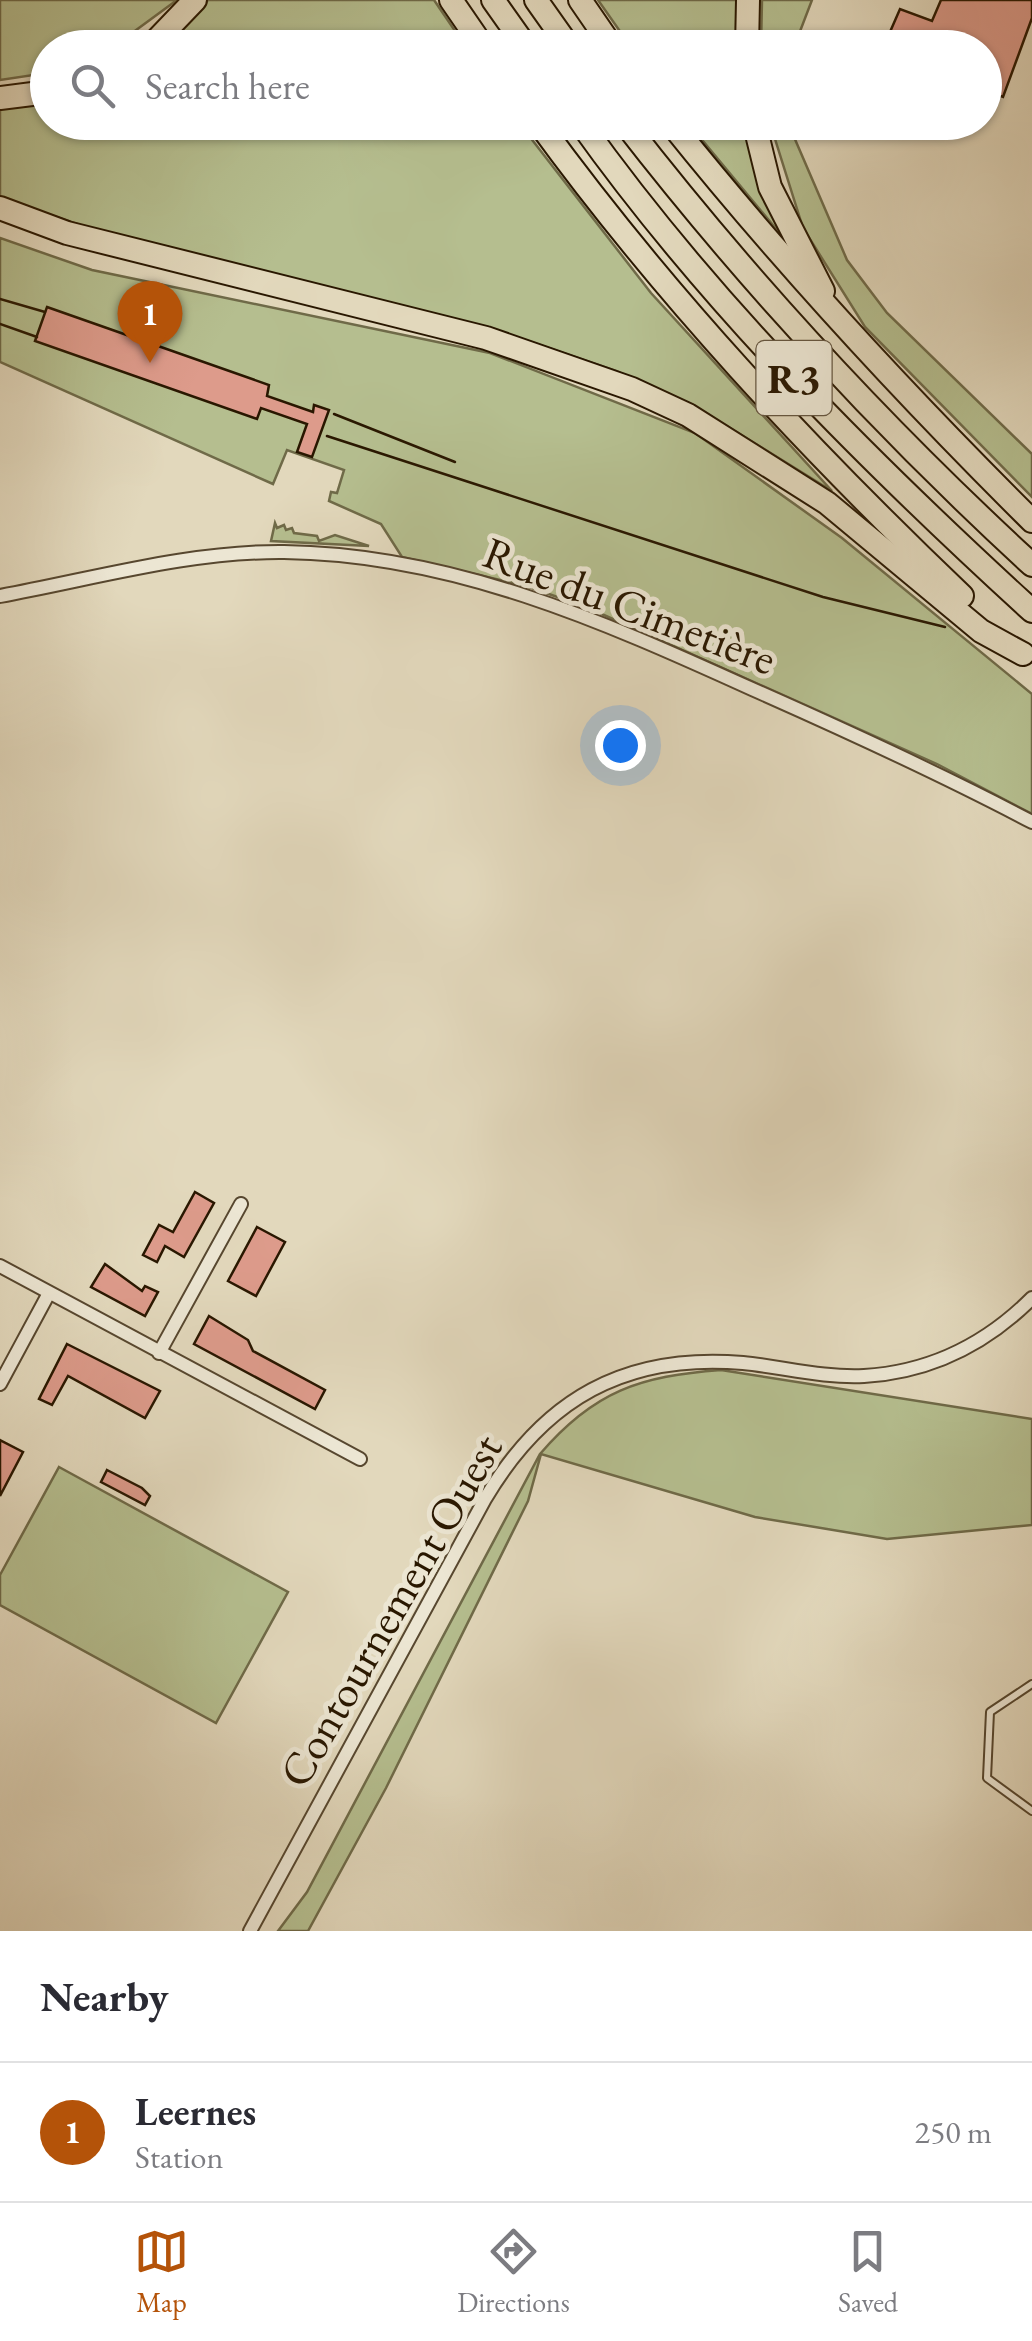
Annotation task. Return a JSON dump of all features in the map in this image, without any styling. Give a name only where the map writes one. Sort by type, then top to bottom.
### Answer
[{"type":"highway","points":[[166,30],[195,0]]},
{"type":"highway","points":[[450,0],[471,30]]},
{"type":"highway","points":[[493,0],[514,30]]},
{"type":"highway","points":[[536,0],[557,30]]},
{"type":"highway","points":[[580,0],[601,30]]},
{"type":"highway","points":[[748,0],[748,30]]},
{"type":"highway","points":[[0,98],[30,94]]},
{"type":"highway","points":[[552,140],[658,277],[770,406],[845,484],[1028,657]]},
{"type":"highway","name":"R3","points":[[594,140],[691,263],[803,388],[919,508],[1032,612]]},
{"type":"highway","name":"R3","points":[[638,140],[713,236],[824,360],[940,480],[1032,564]]},
{"type":"highway","points":[[685,140],[776,253],[1032,521]]},
{"type":"highway","points":[[758,140],[770,187],[842,324]]},
{"type":"highway","points":[[0,208],[67,233],[486,338],[632,389],[688,415],[827,503],[981,630],[1028,657]]},
{"type":"street","name":"Rue du Cimetière","points":[[0,596],[238,554],[326,554],[419,566],[521,592],[580,613],[876,744],[1032,822]]},
{"type":"street","points":[[159,1353],[241,1204]]},
{"type":"street","points":[[0,1266],[360,1459]]},
{"type":"street","points":[[0,1384],[49,1293]]},
{"type":"street","name":"Contournement Ouest","points":[[250,1931],[484,1500],[506,1463],[548,1418],[628,1373],[679,1361],[748,1364],[829,1375],[899,1372],[978,1343],[1032,1298]]},
{"type":"lane","points":[[1032,1684],[990,1712],[988,1778],[1032,1810]]},
{"type":"green space","points":[[0,0],[177,0],[136,30],[30,30],[30,76],[0,80]]},
{"type":"green space","points":[[208,0],[434,0],[454,30],[176,30]]},
{"type":"green space","points":[[598,0],[740,0],[739,30],[619,30]]},
{"type":"green space","points":[[762,0],[812,0],[801,30],[761,30]]},
{"type":"green space","points":[[30,99],[30,140],[532,140],[651,293],[832,491],[696,407],[616,371],[531,342],[89,228],[0,198],[0,102]]},
{"type":"green space","points":[[702,140],[748,140],[759,181],[782,236]]},
{"type":"green space","points":[[775,140],[795,140],[847,260],[887,313],[1032,454],[1032,497],[865,327],[803,228]]},
{"type":"green space","points":[[0,238],[92,270],[490,353],[695,433],[842,538],[1032,694],[1032,814],[937,764],[586,607],[526,586],[402,557],[381,524],[329,501],[331,492],[337,493],[344,470],[287,450],[273,484],[0,362]]},
{"type":"green space","points":[[275,523],[277,528],[284,525],[294,533],[317,536],[319,541],[335,535],[369,546],[271,541]]},
{"type":"green space","points":[[721,1370],[1032,1419],[1032,1525],[887,1539],[755,1517],[541,1454],[528,1501],[386,1788],[308,1931],[278,1931],[307,1892],[540,1454],[580,1415],[620,1391],[666,1377]]},
{"type":"green space","points":[[59,1467],[288,1592],[216,1723],[0,1605],[0,1575]]},
{"type":"building","points":[[941,0],[1032,0],[1032,18],[1003,97],[1002,30],[891,30],[900,9],[932,21]]},
{"type":"building","points":[[47,307],[269,385],[267,396],[313,412],[314,405],[329,410],[312,457],[297,452],[307,424],[261,408],[257,419],[35,341]]},
{"type":"building","points":[[195,1192],[214,1203],[184,1257],[165,1246],[157,1262],[143,1255],[159,1225],[173,1232]]},
{"type":"building","points":[[257,1227],[285,1242],[256,1296],[228,1281]]},
{"type":"building","points":[[105,1264],[142,1291],[145,1286],[158,1292],[145,1316],[91,1287]]},
{"type":"building","points":[[209,1316],[248,1340],[253,1351],[325,1390],[315,1409],[194,1344]]},
{"type":"building","points":[[67,1344],[160,1391],[145,1418],[68,1376],[52,1405],[39,1399]]},
{"type":"building","points":[[0,1440],[23,1452],[0,1496]]},
{"type":"building","points":[[107,1470],[142,1488],[150,1496],[145,1505],[101,1482]]},
{"type":"tram line","points":[[0,299],[45,312]]},
{"type":"tram line","points":[[0,324],[37,337]]},
{"type":"tram line","points":[[334,414],[455,462]]},
{"type":"tram line","points":[[327,436],[823,597],[945,627]]},
{"type":"place","name":"Leernes","points":[[150,363]]}]
